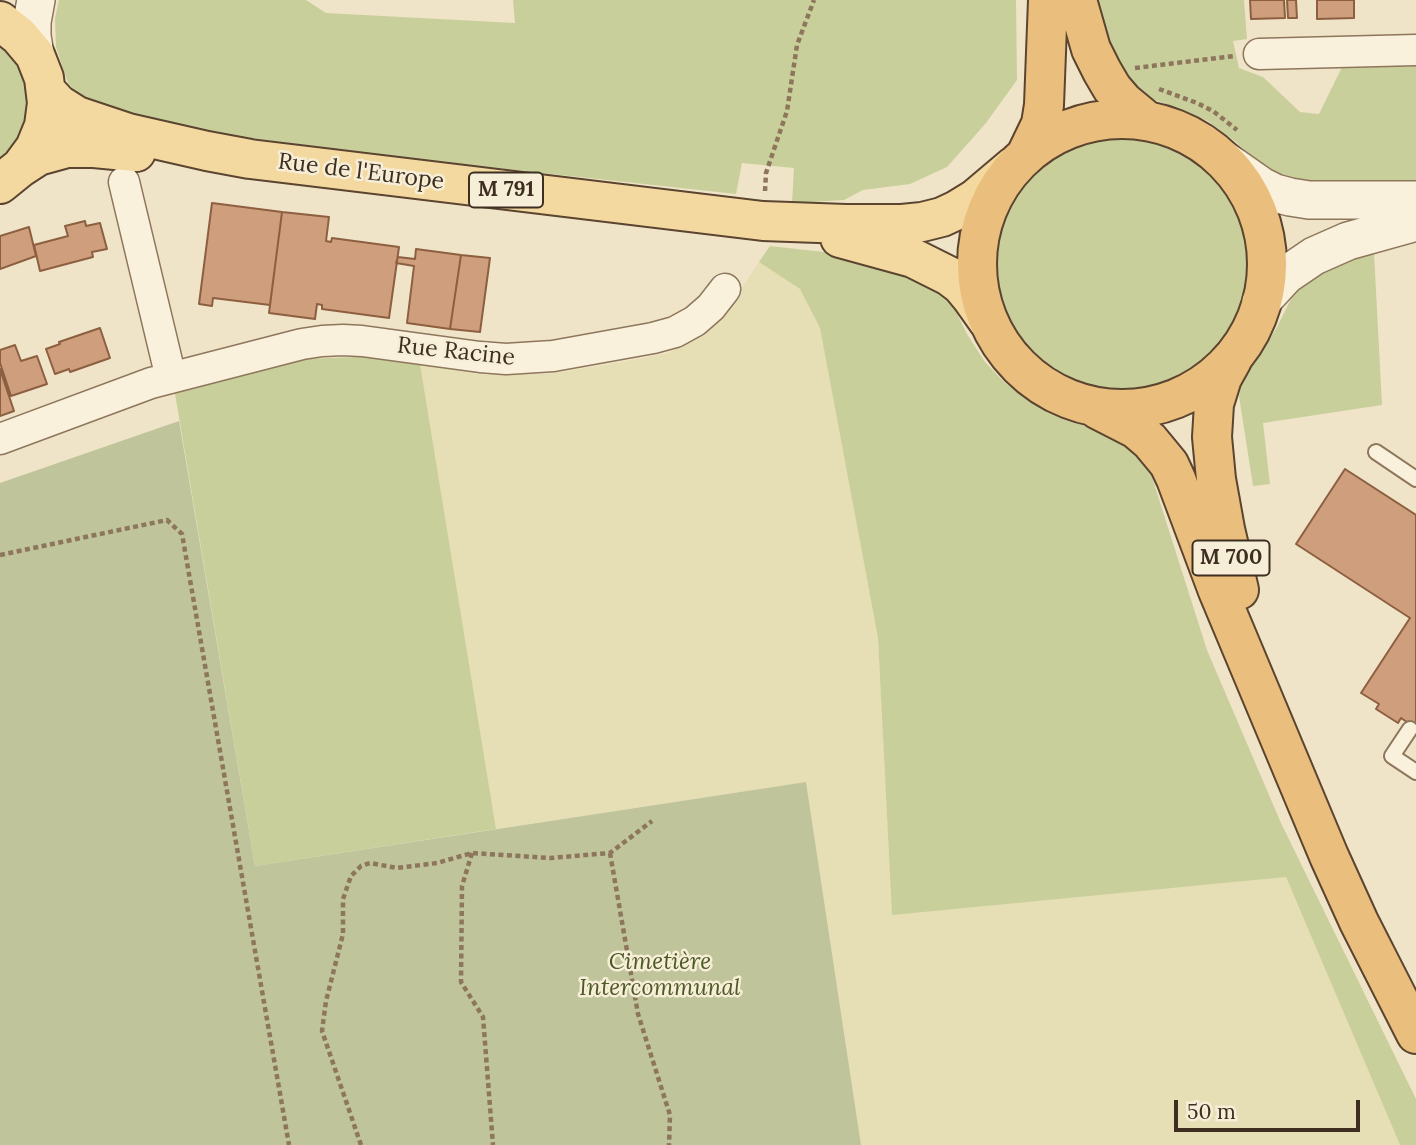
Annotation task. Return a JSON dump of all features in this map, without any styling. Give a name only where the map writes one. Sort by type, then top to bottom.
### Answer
[{"type":"highway","points":[[1048,0],[1041,124],[1020,160],[993,196],[979,240],[976,267],[978,285],[988,321],[1006,352],[1032,378],[1063,397],[1089,405],[1125,409],[1153,406],[1195,389],[1211,378],[1237,352],[1251,328],[1261,302],[1267,257],[1260,220],[1234,171],[1231,146],[1191,136],[1174,128],[1152,104],[1124,102],[1112,88],[1091,48],[1077,0]]},
{"type":"highway","points":[[1020,160],[1057,133],[1083,124],[1120,118],[1152,104]]},
{"type":"highway","name":"M 700","points":[[1237,352],[1222,378],[1214,404],[1212,437],[1216,479],[1236,578],[1252,639],[1291,763]]},
{"type":"highway","name":"M 700","points":[[1089,405],[1136,429],[1169,464],[1177,479],[1218,591],[1329,856],[1416,1034]]},
{"type":"main road","name":"Rue de l'Europe","points":[[0,21],[19,36],[58,104],[67,111],[107,127],[182,146],[250,159],[763,221],[846,224],[902,224],[942,217],[975,199],[1020,160]]},
{"type":"main road","points":[[11,176],[41,138],[46,114],[41,73]]},
{"type":"main road","name":"Rue de l'Europe","points":[[11,176],[38,156],[78,147],[250,159]]},
{"type":"main road","name":"Rue de l'Europe","points":[[763,221],[860,243],[923,262],[949,275],[961,285],[988,321]]},
{"type":"street","points":[[36,0],[32,29],[41,73]]},
{"type":"street","points":[[1259,54],[1416,50]]},
{"type":"street","points":[[1231,146],[1261,186],[1275,193],[1309,200],[1416,200]]},
{"type":"street","points":[[124,182],[171,378]]},
{"type":"street","points":[[1261,302],[1286,275],[1314,256],[1348,242],[1416,222]]},
{"type":"street","name":"Rue Racine","points":[[0,439],[151,383],[302,344],[343,340],[506,359],[553,356],[653,338],[675,332],[695,321],[725,289]]},
{"type":"lane","points":[[1376,452],[1416,479]]},
{"type":"lane","points":[[1410,729],[1392,757],[1416,772]]},
{"type":"path","points":[[763,221],[766,173],[787,111],[797,46],[814,0]]},
{"type":"path","points":[[1138,76],[1129,69],[1259,54]]},
{"type":"path","points":[[1152,104],[1174,94],[1213,111],[1231,146]]},
{"type":"path","points":[[0,555],[167,520],[182,534],[289,1145]]},
{"type":"path","points":[[362,1145],[322,1031],[326,1001],[343,933],[343,899],[351,876],[361,866],[370,863],[397,868],[437,863],[472,853],[550,858],[610,853],[652,821]]},
{"type":"path","points":[[472,853],[462,886],[461,982],[483,1017],[493,1145]]},
{"type":"path","points":[[610,853],[638,1014],[670,1115],[669,1145]]},
{"type":"shaded area","points":[[759,262],[800,289],[820,328],[878,638],[892,914],[1286,877],[1400,1145],[861,1145],[806,782],[496,829],[420,364],[484,375],[548,374],[669,353],[723,316]]},
{"type":"green space","points":[[59,0],[306,0],[326,13],[515,23],[513,0],[1016,0],[1017,80],[986,123],[947,167],[910,184],[863,190],[844,200],[792,203],[794,168],[742,163],[736,194],[413,159],[204,132],[140,119],[85,102],[68,83],[56,47],[55,18]]},
{"type":"green space","points":[[1097,0],[1244,0],[1247,39],[1233,41],[1239,68],[1263,77],[1300,112],[1319,114],[1342,67],[1416,66],[1416,189],[1305,185],[1262,172],[1237,143],[1208,121],[1127,91],[1110,59]]},
{"type":"green space","points":[[0,44],[19,68],[25,83],[27,100],[26,116],[19,140],[0,162]]},
{"type":"green space","points":[[1121,136],[1158,142],[1181,151],[1202,165],[1220,183],[1239,215],[1249,264],[1243,301],[1234,324],[1220,345],[1202,363],[1170,382],[1121,392],[1084,386],[1061,377],[1040,363],[1022,345],[1003,313],[993,264],[999,227],[1008,204],[1022,183],[1040,165],[1072,146]]},
{"type":"green space","points":[[770,246],[842,254],[914,278],[949,298],[985,362],[1005,383],[1045,408],[1113,433],[1135,450],[1150,471],[1207,650],[1281,823],[1416,1099],[1416,1145],[1400,1145],[1286,877],[892,915],[878,638],[820,328],[800,289],[759,262]]},
{"type":"green space","points":[[1374,253],[1382,405],[1263,423],[1270,484],[1253,486],[1239,396],[1243,379],[1303,283],[1344,259]]},
{"type":"green space","points":[[381,356],[420,364],[496,829],[255,866],[174,388],[277,360]]},
{"type":"green space","name":"Cimetière Intercommunal","points":[[179,421],[255,866],[806,782],[861,1145],[0,1145],[0,483]]},
{"type":"building","points":[[1250,0],[1284,0],[1285,18],[1251,19]]},
{"type":"building","points":[[1287,0],[1296,0],[1297,18],[1288,18]]},
{"type":"building","points":[[1317,0],[1354,0],[1354,18],[1317,19]]},
{"type":"building","points":[[212,203],[282,212],[270,305],[213,298],[212,306],[199,304]]},
{"type":"building","points":[[282,212],[329,217],[326,241],[331,242],[332,238],[399,247],[389,318],[322,309],[322,305],[317,304],[315,319],[269,313]]},
{"type":"building","points":[[85,221],[86,226],[100,223],[107,249],[92,252],[93,257],[40,271],[34,245],[68,236],[65,226]]},
{"type":"building","points":[[29,227],[36,256],[0,269],[0,236]]},
{"type":"building","points":[[416,249],[461,255],[450,329],[407,323],[414,266],[396,263],[398,257],[415,259]]},
{"type":"building","points":[[461,255],[490,258],[480,332],[450,329]]},
{"type":"building","points":[[100,328],[110,358],[70,372],[69,369],[55,374],[46,349]]},
{"type":"building","points":[[15,345],[21,361],[37,356],[47,384],[11,396],[0,363],[0,350]]},
{"type":"building","points":[[0,369],[14,411],[0,416]]},
{"type":"building","points":[[1345,469],[1416,515],[1416,728],[1401,718],[1398,723],[1376,709],[1379,704],[1361,693],[1410,618],[1296,544]]}]
